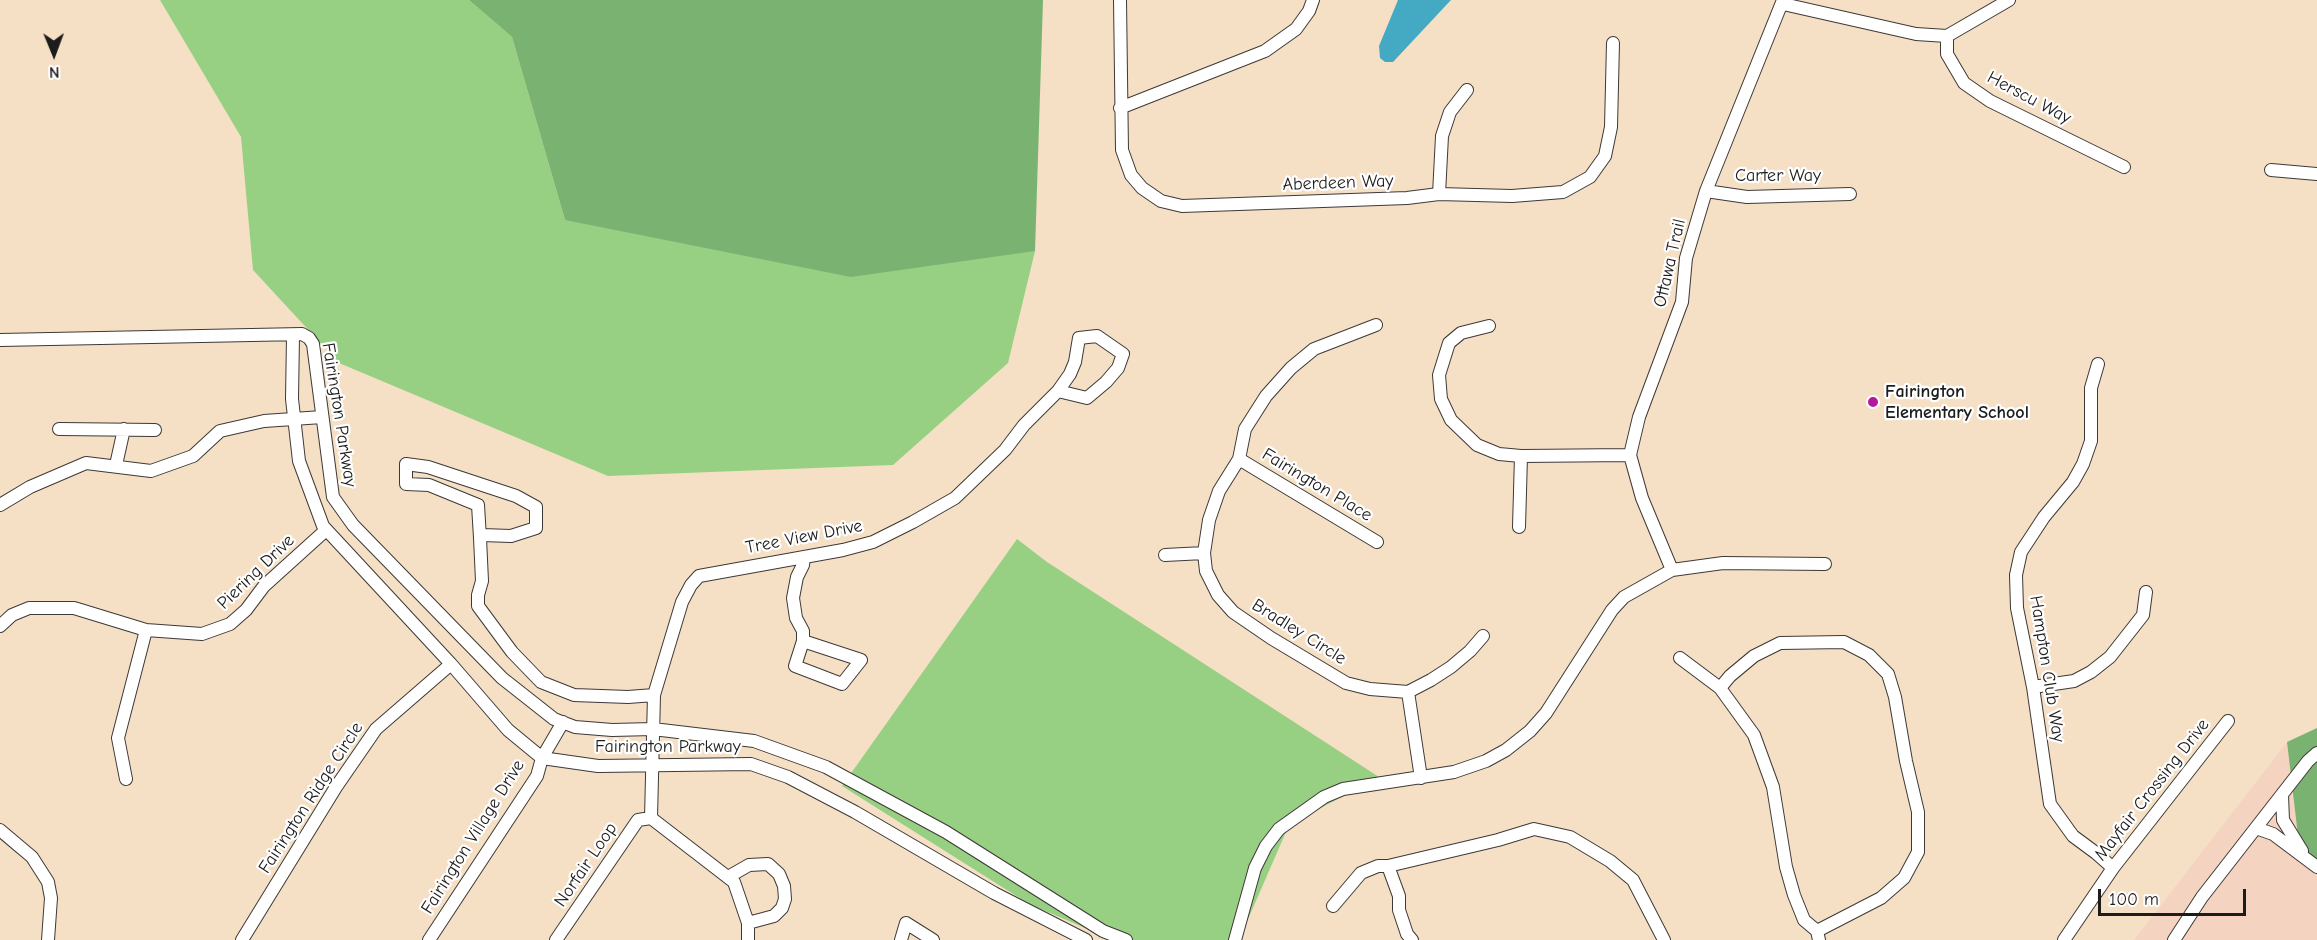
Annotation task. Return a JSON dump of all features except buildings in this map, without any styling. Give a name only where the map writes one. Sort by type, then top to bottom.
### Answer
[{"type":"street","name":"Aberdeen Way","points":[[1120,0],[1122,150],[1131,176],[1142,188],[1161,201],[1182,206],[1407,198],[1439,194],[1512,196],[1563,192],[1590,177],[1605,156],[1611,127],[1613,42]]},
{"type":"street","points":[[1120,108],[1265,51],[1296,29],[1309,11],[1313,0]]},
{"type":"street","points":[[1783,2],[1916,34],[1947,36],[2009,0]]},
{"type":"street","name":"Ottawa Trail","points":[[1672,570],[1642,498],[1630,455],[1639,417],[1682,302],[1686,258],[1706,191],[1783,2]]},
{"type":"street","name":"Herscu Way","points":[[1947,36],[1947,54],[1964,83],[1990,101],[2124,167]]},
{"type":"street","points":[[1439,194],[1442,136],[1450,111],[1467,90]]},
{"type":"street","points":[[2271,170],[2317,174]]},
{"type":"street","name":"Carter Way","points":[[1706,191],[1747,197],[1850,194]]},
{"type":"street","name":"Bradley Circle","points":[[1376,325],[1314,349],[1291,368],[1266,396],[1245,429],[1239,459],[1219,491],[1209,520],[1204,553],[1206,571],[1218,595],[1233,612],[1271,638],[1346,682],[1370,689],[1408,692]]},
{"type":"street","points":[[1489,326],[1461,333],[1449,343],[1439,375],[1441,399],[1452,420],[1477,445],[1499,454],[1521,456],[1630,455]]},
{"type":"street","name":"Fairington Parkway","points":[[1086,940],[994,893],[855,812],[788,777],[752,765],[598,766],[542,758],[508,730],[451,663],[323,526],[300,461],[292,399],[293,336],[302,334],[313,344],[333,497],[353,525],[502,678],[554,719],[575,727],[612,730],[653,729],[754,741],[826,767],[946,832],[1103,931],[1126,940]]},
{"type":"street","points":[[0,340],[293,336]]},
{"type":"street","name":"Tree View Drive","points":[[653,764],[654,695],[682,602],[699,576],[804,558],[873,542],[955,498],[1005,450],[1024,425],[1058,391],[1070,374],[1076,362],[1079,338],[1098,336],[1123,354],[1118,368],[1087,398],[1058,391]]},
{"type":"street","name":"Hampton Club Way","points":[[2098,364],[2091,388],[2091,441],[2083,464],[2073,482],[2044,517],[2021,552],[2016,575],[2017,608],[2033,687],[2050,804],[2073,836],[2113,868]]},
{"type":"street","points":[[0,505],[30,487],[86,463],[151,471],[193,456],[220,430],[264,421],[322,417]]},
{"type":"street","points":[[59,429],[155,430]]},
{"type":"street","points":[[116,465],[124,429]]},
{"type":"street","points":[[1519,527],[1521,456]]},
{"type":"street","name":"Fairington Place","points":[[1239,459],[1377,542]]},
{"type":"street","points":[[480,538],[482,535],[511,536],[536,528],[536,507],[516,496],[428,467],[406,464],[406,484],[429,485],[478,505],[482,581],[478,606],[512,652],[541,682],[574,695],[628,697],[654,695]]},
{"type":"street","name":"Piering Drive","points":[[0,626],[12,615],[29,608],[74,608],[146,630],[174,634],[202,634],[230,624],[246,610],[264,586],[327,530]]},
{"type":"street","points":[[1165,555],[1204,553]]},
{"type":"street","points":[[803,641],[861,660],[842,684],[795,666],[803,641],[793,598],[804,558]]},
{"type":"street","points":[[1235,940],[1255,868],[1266,846],[1279,829],[1324,797],[1343,789],[1454,772],[1486,761],[1506,750],[1530,731],[1546,713],[1612,610],[1624,597],[1672,570],[1723,563],[1825,564]]},
{"type":"street","points":[[2033,687],[2074,681],[2091,672],[2110,657],[2143,615],[2146,592]]},
{"type":"street","points":[[126,779],[118,738],[146,630]]},
{"type":"street","points":[[1421,778],[1408,692],[1431,680],[1450,666],[1470,651],[1483,636]]},
{"type":"street","points":[[1680,658],[1720,688],[1754,735],[1773,787],[1786,867],[1794,895],[1804,920],[1818,935],[1881,898],[1904,878],[1918,852],[1918,812],[1895,697],[1888,674],[1869,655],[1844,642],[1780,643],[1754,656],[1720,688]]},
{"type":"street","name":"Fairington Ridge Circle","points":[[242,940],[336,787],[376,729],[451,663]]},
{"type":"street","name":"Mayfair Crossing Drive","points":[[2064,940],[2113,868],[2228,721]]},
{"type":"street","name":"Fairington Village Drive","points":[[429,940],[537,776],[542,758],[563,722]]},
{"type":"street","points":[[2174,940],[2202,897],[2308,761],[2317,753]]},
{"type":"street","points":[[653,764],[651,818],[734,882],[748,923],[748,940]]},
{"type":"street","points":[[2282,795],[2283,820],[2312,863]]},
{"type":"street","name":"Norfair Loop","points":[[556,940],[638,820],[651,818]]},
{"type":"street","points":[[2256,828],[2273,834],[2312,863]]},
{"type":"street","points":[[0,830],[32,857],[48,882],[51,898],[48,940]]},
{"type":"street","points":[[1333,906],[1361,873],[1378,866],[1388,866],[1534,830],[1570,837],[1610,861],[1633,880],[1664,940]]},
{"type":"street","points":[[728,877],[749,865],[768,864],[779,874],[784,886],[785,899],[782,908],[774,915],[748,923]]},
{"type":"street","points":[[1388,866],[1399,896],[1399,910],[1407,934],[1412,940]]},
{"type":"street","points":[[901,940],[906,923],[933,940]]},
{"type":"shaded area","points":[[2287,742],[2300,853],[2317,874],[2317,940],[2134,940]]},
{"type":"green space","points":[[160,0],[469,0],[512,37],[565,220],[1035,251],[1008,363],[893,465],[608,476],[339,363],[253,270],[241,137]]},
{"type":"green space","points":[[469,0],[1043,0],[1035,251],[851,277],[565,220],[512,37]]},
{"type":"green space","points":[[1017,539],[1047,562],[1379,777],[1289,825],[1239,940],[1113,940],[1029,904],[842,786]]},
{"type":"green space","points":[[2317,728],[2317,874],[2300,853],[2287,742]]},
{"type":"water","points":[[1398,0],[1451,0],[1393,62],[1385,62],[1380,58],[1379,46]]},
{"type":"place","name":"Fairington Elementary School","points":[[1873,402]]}]
